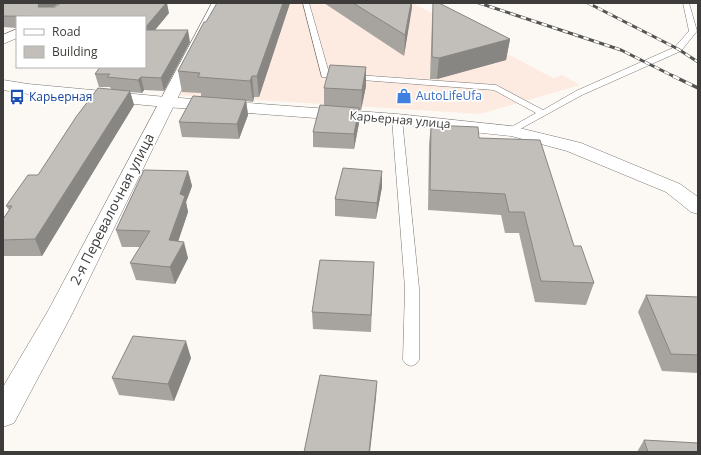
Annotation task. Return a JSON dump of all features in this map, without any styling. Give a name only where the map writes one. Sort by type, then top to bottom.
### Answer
[{"type":"street","name":"2-я Перевалочная улица","points":[[3,414],[58,316],[166,102],[218,3]]},
{"type":"street","points":[[3,40],[16,34]]},
{"type":"street","name":"Карьерная улица","points":[[3,85],[28,89],[166,102],[397,119],[511,131],[574,147],[673,188],[698,207]]},
{"type":"lane","points":[[306,3],[325,76],[496,88],[542,113]]},
{"type":"lane","points":[[511,131],[579,93],[678,49],[693,31],[687,7]]},
{"type":"lane","points":[[687,7],[698,11]]},
{"type":"lane","points":[[397,119],[412,288],[411,360]]},
{"type":"shaded area","points":[[225,3],[413,3],[553,78],[562,75],[580,85],[480,114],[177,95]]},
{"type":"building","points":[[3,3],[39,3],[38,7],[55,7],[61,3],[166,3],[146,27],[146,16],[3,16]]},
{"type":"building","points":[[217,3],[283,3],[257,76],[252,76],[250,81],[198,77],[200,73],[178,71],[204,22],[206,22]]},
{"type":"building","points":[[353,3],[411,3],[405,35]]},
{"type":"building","points":[[433,3],[439,3],[510,39],[439,58],[432,57]]},
{"type":"building","points":[[146,30],[188,30],[161,78],[141,77],[138,80],[107,77],[110,74],[95,74],[99,68],[146,68]]},
{"type":"building","points":[[330,65],[366,67],[362,90],[324,88]]},
{"type":"building","points":[[98,88],[130,91],[35,239],[3,240],[3,219],[12,206],[6,206],[28,175],[38,175],[76,117]]},
{"type":"building","points":[[193,96],[246,100],[237,124],[179,122]]},
{"type":"building","points":[[320,105],[359,108],[354,134],[313,132]]},
{"type":"building","points":[[431,125],[478,127],[479,138],[540,140],[574,246],[581,246],[594,283],[541,281],[524,212],[509,212],[505,194],[430,190]]},
{"type":"building","points":[[343,168],[382,171],[377,203],[335,199]]},
{"type":"building","points":[[144,170],[188,171],[180,194],[185,196],[169,240],[184,242],[170,267],[130,263],[150,231],[116,230]]},
{"type":"building","points":[[320,260],[374,262],[371,315],[312,312]]},
{"type":"building","points":[[646,295],[698,297],[698,355],[671,354]]},
{"type":"building","points":[[133,336],[186,341],[168,384],[112,378]]},
{"type":"building","points":[[320,375],[377,381],[369,452],[304,452]]},
{"type":"building","points":[[644,440],[698,443],[698,452],[648,452]]},
{"type":"railway","points":[[479,3],[621,50],[673,76]]},
{"type":"railway","points":[[588,3],[678,49],[698,62]]},
{"type":"railway","points":[[673,76],[698,88]]},
{"type":"place","name":"AutoLifeUfa","points":[[404,96]]},
{"type":"place","name":"Карьерная","points":[[17,97]]}]
